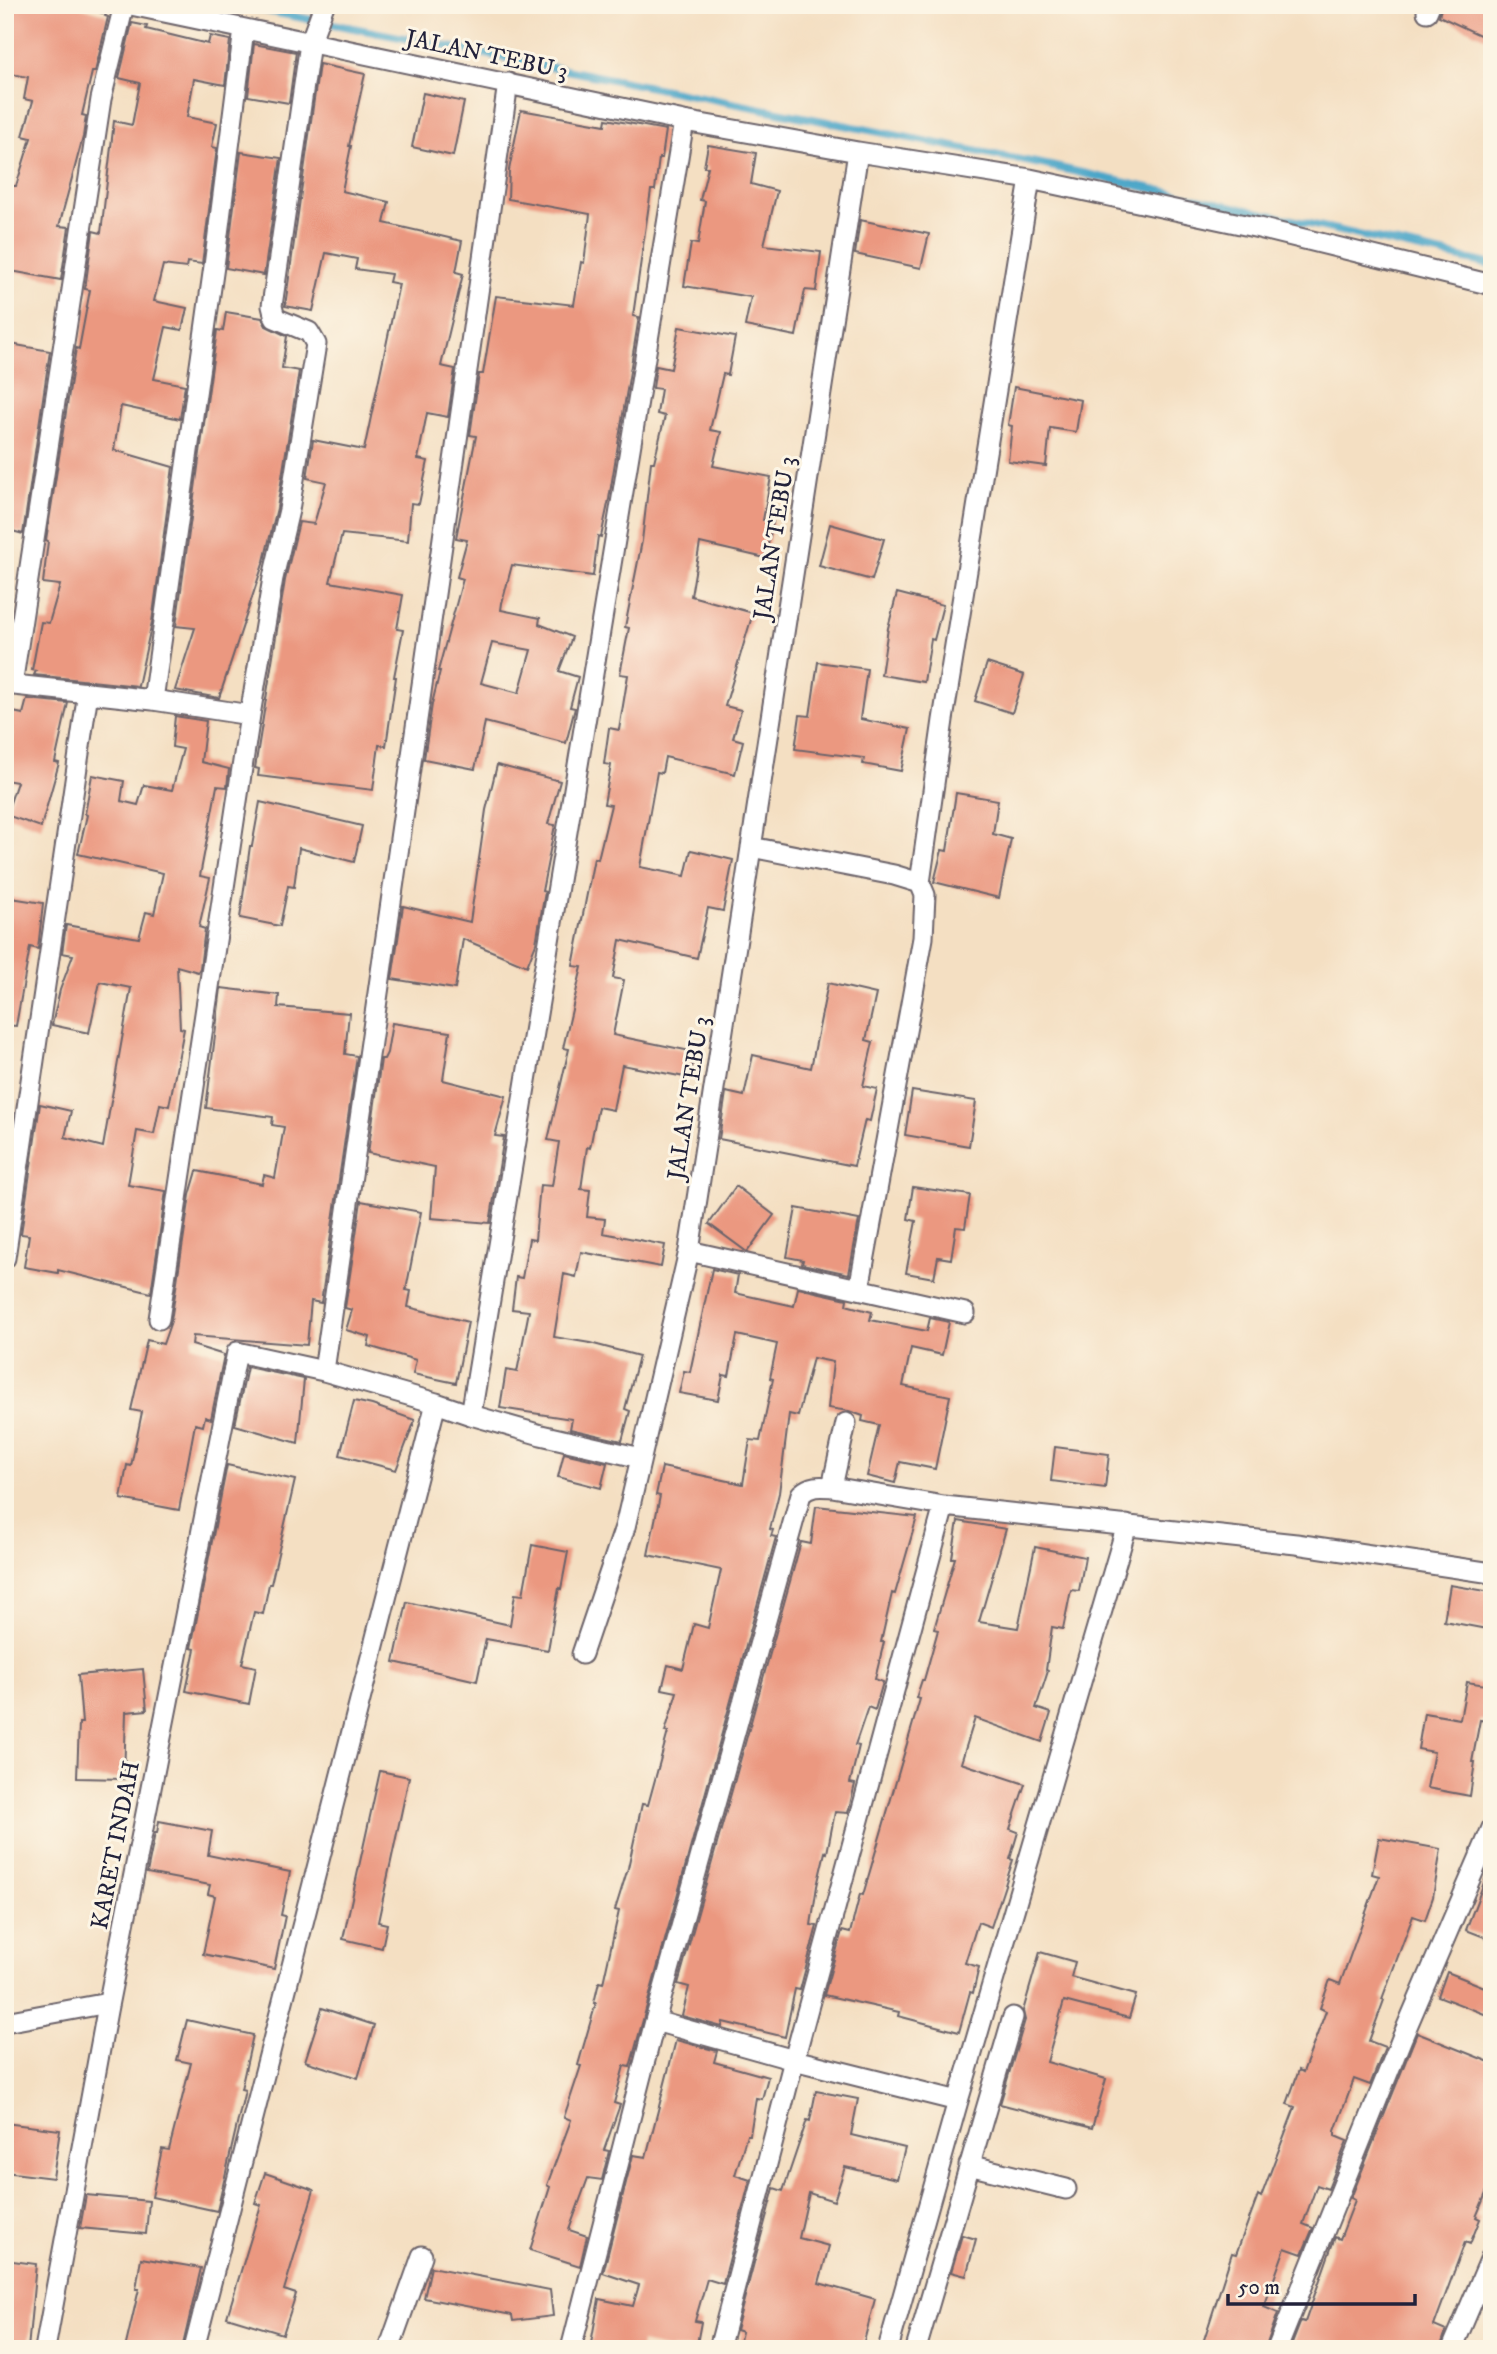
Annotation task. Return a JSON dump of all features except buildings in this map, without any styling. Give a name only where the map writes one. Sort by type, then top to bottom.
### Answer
[{"type":"street","points":[[124,5],[101,99],[9,685],[153,700],[250,715]]},
{"type":"street","name":"JALAN TEBU 3","points":[[131,5],[244,29],[312,37],[684,121],[858,152],[689,1251],[625,1527],[582,1654]]},
{"type":"street","points":[[159,1319],[272,578],[289,510],[316,344],[309,332],[275,318],[272,306],[312,37],[322,9]]},
{"type":"street","points":[[153,700],[214,266],[244,29]]},
{"type":"street","points":[[508,83],[324,1371],[541,1435],[641,1458]]},
{"type":"street","points":[[471,1415],[684,121]]},
{"type":"street","points":[[858,152],[1030,180],[1259,228],[1492,285]]},
{"type":"street","points":[[859,1289],[923,938],[925,895],[920,883],[943,720],[1030,180]]},
{"type":"street","points":[[5,1258],[88,692]]},
{"type":"street","points":[[751,846],[894,875],[920,883]]},
{"type":"street","points":[[689,1251],[965,1313]]},
{"type":"street","name":"KARET INDAH","points":[[45,2349],[108,2003],[237,1352],[324,1371]]},
{"type":"street","points":[[194,2349],[436,1403]]},
{"type":"street","points":[[832,1487],[846,1423]]},
{"type":"street","points":[[571,2349],[655,2021],[801,1493],[816,1486],[832,1487],[944,1506],[1296,1544],[1492,1573]]},
{"type":"street","points":[[719,2349],[944,1506]]},
{"type":"street","points":[[888,2349],[957,2101],[1127,1525]]},
{"type":"street","points":[[1277,2349],[1402,2038],[1492,1828]]},
{"type":"street","points":[[5,2022],[108,2003]]},
{"type":"street","points":[[916,2349],[1013,2017]]},
{"type":"street","points":[[655,2021],[794,2060],[957,2101]]},
{"type":"street","points":[[969,2165],[1066,2189]]},
{"type":"street","points":[[1452,2349],[1492,2255]]},
{"type":"street","points":[[389,2349],[422,2256]]},
{"type":"waterway","points":[[237,5],[1046,165],[1492,265]]}]
